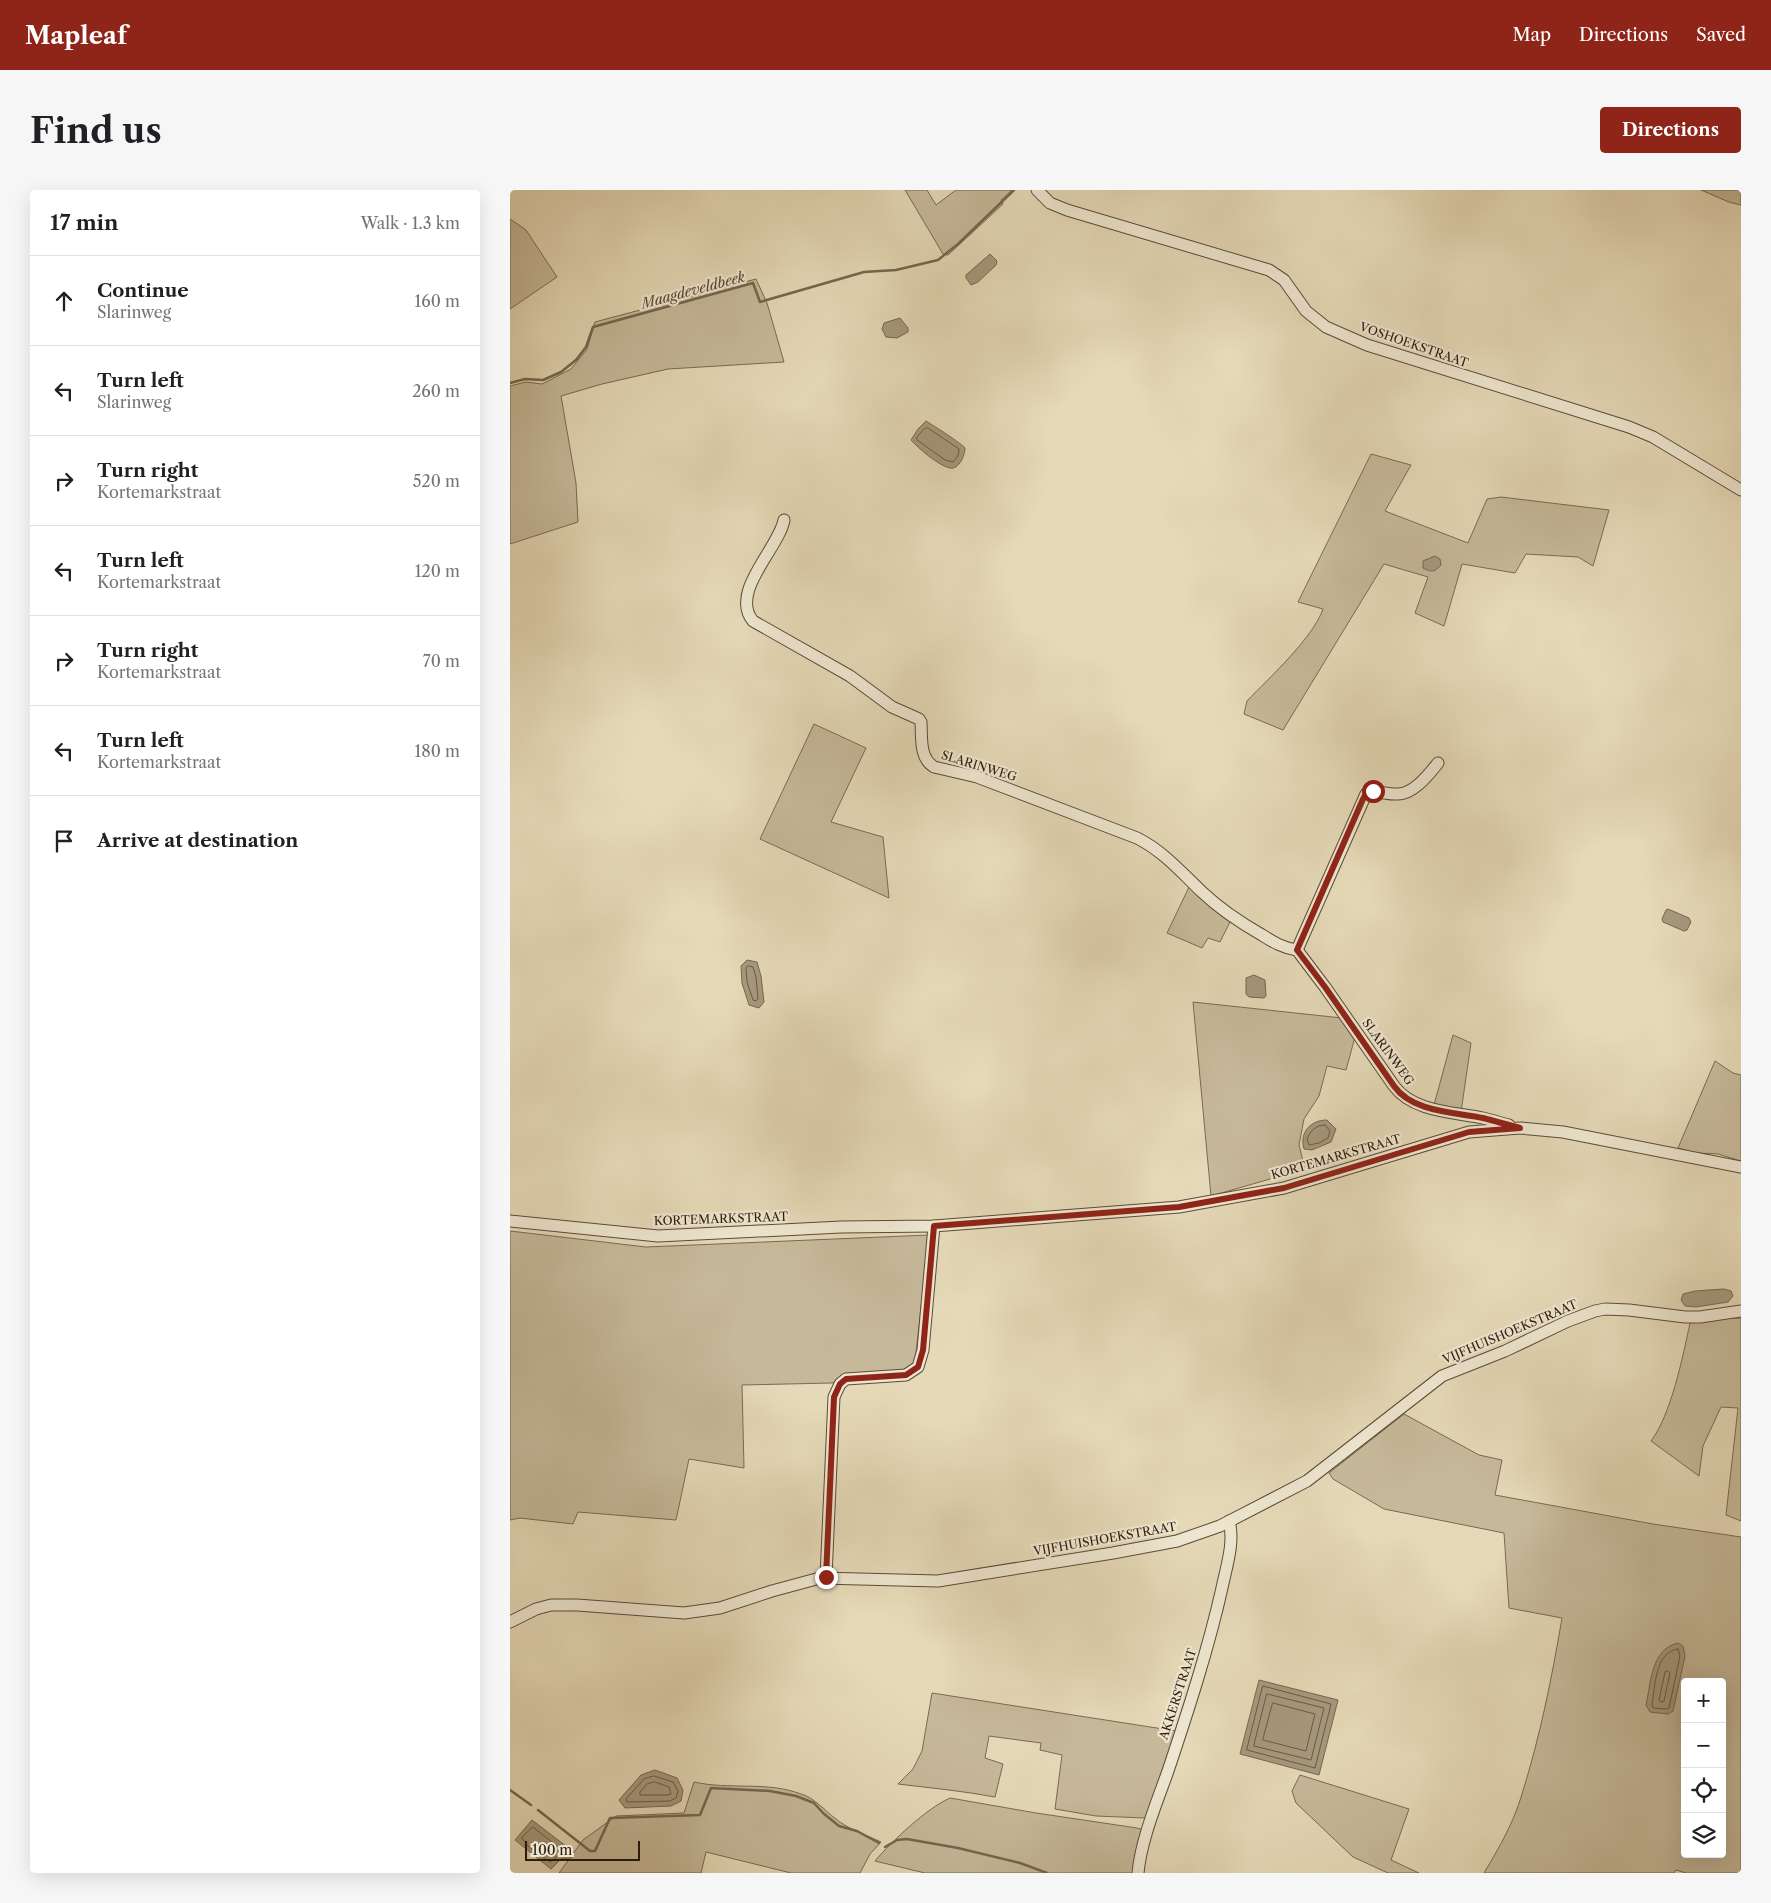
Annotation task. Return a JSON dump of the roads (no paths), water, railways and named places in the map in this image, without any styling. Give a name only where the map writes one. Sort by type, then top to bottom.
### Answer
[{"type":"street","name":"VOSHOEKSTRAAT","points":[[1037,190],[1050,202],[1067,210],[1268,270],[1284,280],[1306,311],[1326,327],[1366,345],[1629,427],[1654,437],[1741,490]]},
{"type":"street","name":"SLARINWEG","points":[[784,520],[783,530],[763,560],[748,594],[748,613],[753,621],[850,676],[892,708],[919,719],[921,722],[924,755],[934,767],[985,780],[1137,838],[1153,846],[1204,893],[1251,929],[1278,945],[1297,950],[1394,1086],[1404,1097],[1426,1107],[1520,1128]]},
{"type":"street","points":[[1297,950],[1366,794],[1373,791],[1399,794],[1410,790],[1427,776],[1438,763]]},
{"type":"street","name":"KORTEMARKSTRAAT","points":[[510,1221],[658,1236],[841,1227],[934,1226],[1179,1207],[1284,1188],[1469,1132],[1520,1128],[1595,1137],[1741,1167]]},
{"type":"street","points":[[826,1577],[834,1397],[840,1384],[846,1379],[906,1375],[918,1367],[923,1350],[934,1226]]},
{"type":"street","name":"VIJFHUISHOEKSTRAAT","points":[[510,1622],[536,1609],[556,1604],[673,1613],[703,1611],[720,1608],[799,1583],[826,1577],[938,1581],[1159,1545],[1199,1534],[1229,1521],[1307,1481],[1442,1376],[1568,1321],[1605,1309],[1638,1311],[1685,1318],[1741,1311]]},
{"type":"street","name":"AKKERSTRAAT","points":[[1138,1873],[1151,1820],[1184,1722],[1216,1617],[1229,1550],[1231,1528],[1229,1521]]},
{"type":"water","points":[[990,254],[997,261],[996,265],[978,282],[971,285],[966,275]]},
{"type":"water","points":[[900,318],[908,328],[908,332],[897,338],[886,337],[882,329],[884,323]]},
{"type":"water","points":[[926,421],[965,448],[963,458],[956,467],[950,468],[940,464],[911,440]]},
{"type":"water","points":[[1435,556],[1440,559],[1441,565],[1439,568],[1432,571],[1423,568],[1423,561]]},
{"type":"water","points":[[1668,909],[1689,918],[1691,922],[1687,930],[1684,931],[1663,922],[1662,919]]},
{"type":"water","points":[[747,960],[757,962],[761,976],[764,1002],[759,1008],[749,1005],[742,983],[741,966]]},
{"type":"water","points":[[1254,975],[1265,980],[1266,996],[1264,998],[1249,997],[1246,994],[1246,978]]},
{"type":"water","points":[[1327,1120],[1336,1129],[1331,1142],[1312,1150],[1304,1149],[1303,1137],[1308,1128],[1316,1122]]},
{"type":"water","points":[[1724,1289],[1731,1291],[1733,1296],[1728,1302],[1696,1307],[1685,1306],[1681,1300],[1683,1294],[1695,1291]]},
{"type":"water","points":[[1678,1643],[1683,1646],[1685,1656],[1673,1711],[1668,1714],[1650,1712],[1646,1705],[1651,1677],[1657,1659],[1669,1646]]},
{"type":"water","points":[[1259,1680],[1338,1700],[1319,1775],[1240,1754]]},
{"type":"water","points":[[655,1770],[677,1778],[683,1790],[681,1801],[671,1806],[625,1808],[619,1800],[641,1775]]},
{"type":"water","points":[[532,1820],[571,1850],[574,1856],[561,1859],[551,1869],[515,1840]]},
{"type":"waterway","name":"Maagdeveldbeek","points":[[510,383],[525,379],[543,380],[561,372],[576,360],[586,347],[593,327],[753,283],[760,302],[864,272],[896,270],[938,260],[958,244],[1014,190]]},
{"type":"waterway","points":[[538,1810],[590,1851],[595,1851],[610,1818],[700,1815],[711,1788],[770,1791],[796,1796],[814,1803],[839,1826],[857,1831],[879,1843]]},
{"type":"waterway","points":[[510,1790],[531,1805]]},
{"type":"waterway","points":[[885,1847],[897,1840],[907,1839],[958,1848],[1020,1863],[1047,1873]]}]
